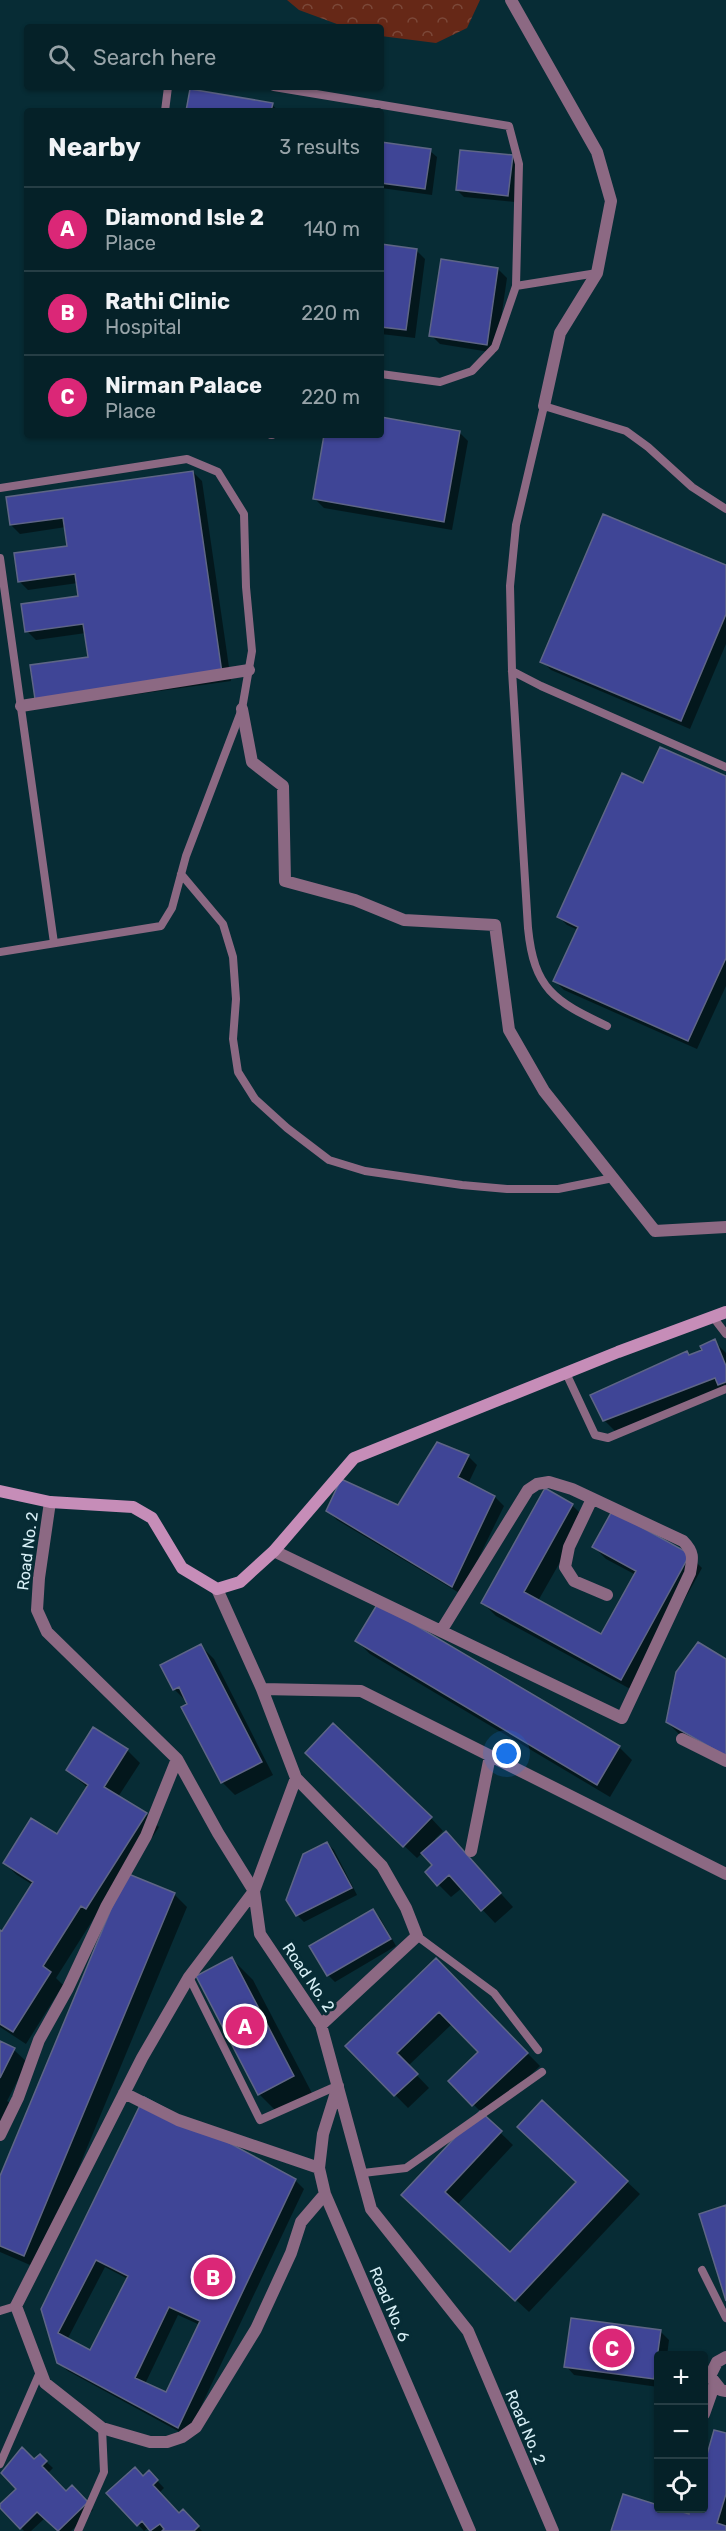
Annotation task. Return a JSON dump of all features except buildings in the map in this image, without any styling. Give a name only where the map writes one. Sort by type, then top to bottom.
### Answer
[{"type":"street","points":[[512,0],[597,152],[611,201],[597,273],[560,333],[544,406]]},
{"type":"street","points":[[21,706],[249,670]]},
{"type":"street","points":[[242,710],[252,762],[283,786],[285,881],[355,900],[404,920],[495,926],[509,1030],[544,1091],[655,1231],[726,1227]]},
{"type":"street","points":[[217,1589],[240,1582],[274,1551],[354,1458],[566,1373],[722,1315]]},
{"type":"street","points":[[274,1551],[622,1718],[684,1586],[693,1557],[691,1549],[683,1541],[592,1498],[549,1482],[537,1484],[528,1490],[441,1631]]},
{"type":"street","points":[[0,1491],[50,1502],[134,1507],[152,1518],[182,1568],[217,1589],[262,1689],[296,1778],[382,1866],[406,1908],[417,1936],[321,2025]]},
{"type":"street","points":[[592,1498],[569,1547],[565,1567],[574,1581],[607,1595]]},
{"type":"street","name":"Road No. 2","points":[[50,1502],[39,1578],[37,1610],[47,1632],[177,1759],[254,1891],[260,1934],[321,2025],[371,2209],[468,2331],[553,2531]]},
{"type":"street","points":[[262,1689],[361,1691],[726,1874]]},
{"type":"street","points":[[682,1738],[726,1761]]},
{"type":"street","points":[[471,1851],[490,1756]]},
{"type":"street","points":[[0,2135],[18,2098],[39,2040],[68,1988],[106,1907],[146,1836],[177,1759]]},
{"type":"street","points":[[296,1778],[254,1891],[189,1977],[124,2093],[16,2306],[45,2383],[102,2428],[150,2442],[167,2442],[182,2437],[196,2427],[256,2329],[291,2253],[301,2222],[325,2194]]},
{"type":"street","name":"Road No. 6","points":[[339,2085],[323,2133],[319,2168],[325,2194],[470,2531]]},
{"type":"street","points":[[124,2093],[178,2120],[319,2168]]},
{"type":"street","points":[[726,2357],[717,2362],[710,2376],[721,2390],[726,2391]]},
{"type":"street","points":[[707,2405],[715,2383]]},
{"type":"lane","points":[[165,108],[168,90]]},
{"type":"lane","points":[[292,90],[508,126],[519,164],[516,286],[495,347],[472,371],[440,382],[384,374]]},
{"type":"lane","points":[[516,286],[597,273]]},
{"type":"lane","points":[[607,1026],[574,1010],[550,993],[537,974],[530,951],[512,671],[510,586],[516,525],[544,406],[626,431],[648,447],[692,487],[726,509]]},
{"type":"lane","points":[[0,488],[187,459],[218,472],[244,514],[246,587],[252,651],[242,710],[181,874],[172,908],[161,926],[0,952]]},
{"type":"lane","points":[[0,558],[54,942]]},
{"type":"lane","points":[[512,671],[639,730],[726,767]]},
{"type":"lane","points":[[181,874],[223,924],[233,957],[236,999],[233,1039],[238,1072],[255,1099],[287,1128],[329,1160],[365,1171],[507,1189],[558,1189],[613,1178]]},
{"type":"lane","points":[[722,1315],[726,1334]]},
{"type":"lane","points":[[566,1373],[595,1435],[608,1438],[726,1389]]},
{"type":"lane","points":[[417,1936],[494,1993],[537,2050]]},
{"type":"lane","points":[[189,1977],[260,2120],[339,2085]]},
{"type":"lane","points":[[363,2173],[406,2168],[542,2072]]},
{"type":"lane","points":[[702,2270],[726,2318]]},
{"type":"lane","points":[[0,2311],[16,2306]]},
{"type":"lane","points":[[0,2464],[40,2372]]},
{"type":"lane","points":[[78,2531],[104,2472],[102,2428]]},
{"type":"green space","points":[[287,0],[480,0],[467,28],[436,43],[384,36],[384,24],[337,24],[299,10]]},
{"type":"place","name":"Diamond Isle 2","points":[[245,2026]]},
{"type":"place","name":"Rathi Clinic","points":[[213,2277]]},
{"type":"place","name":"Nirman Palace","points":[[612,2348]]}]
